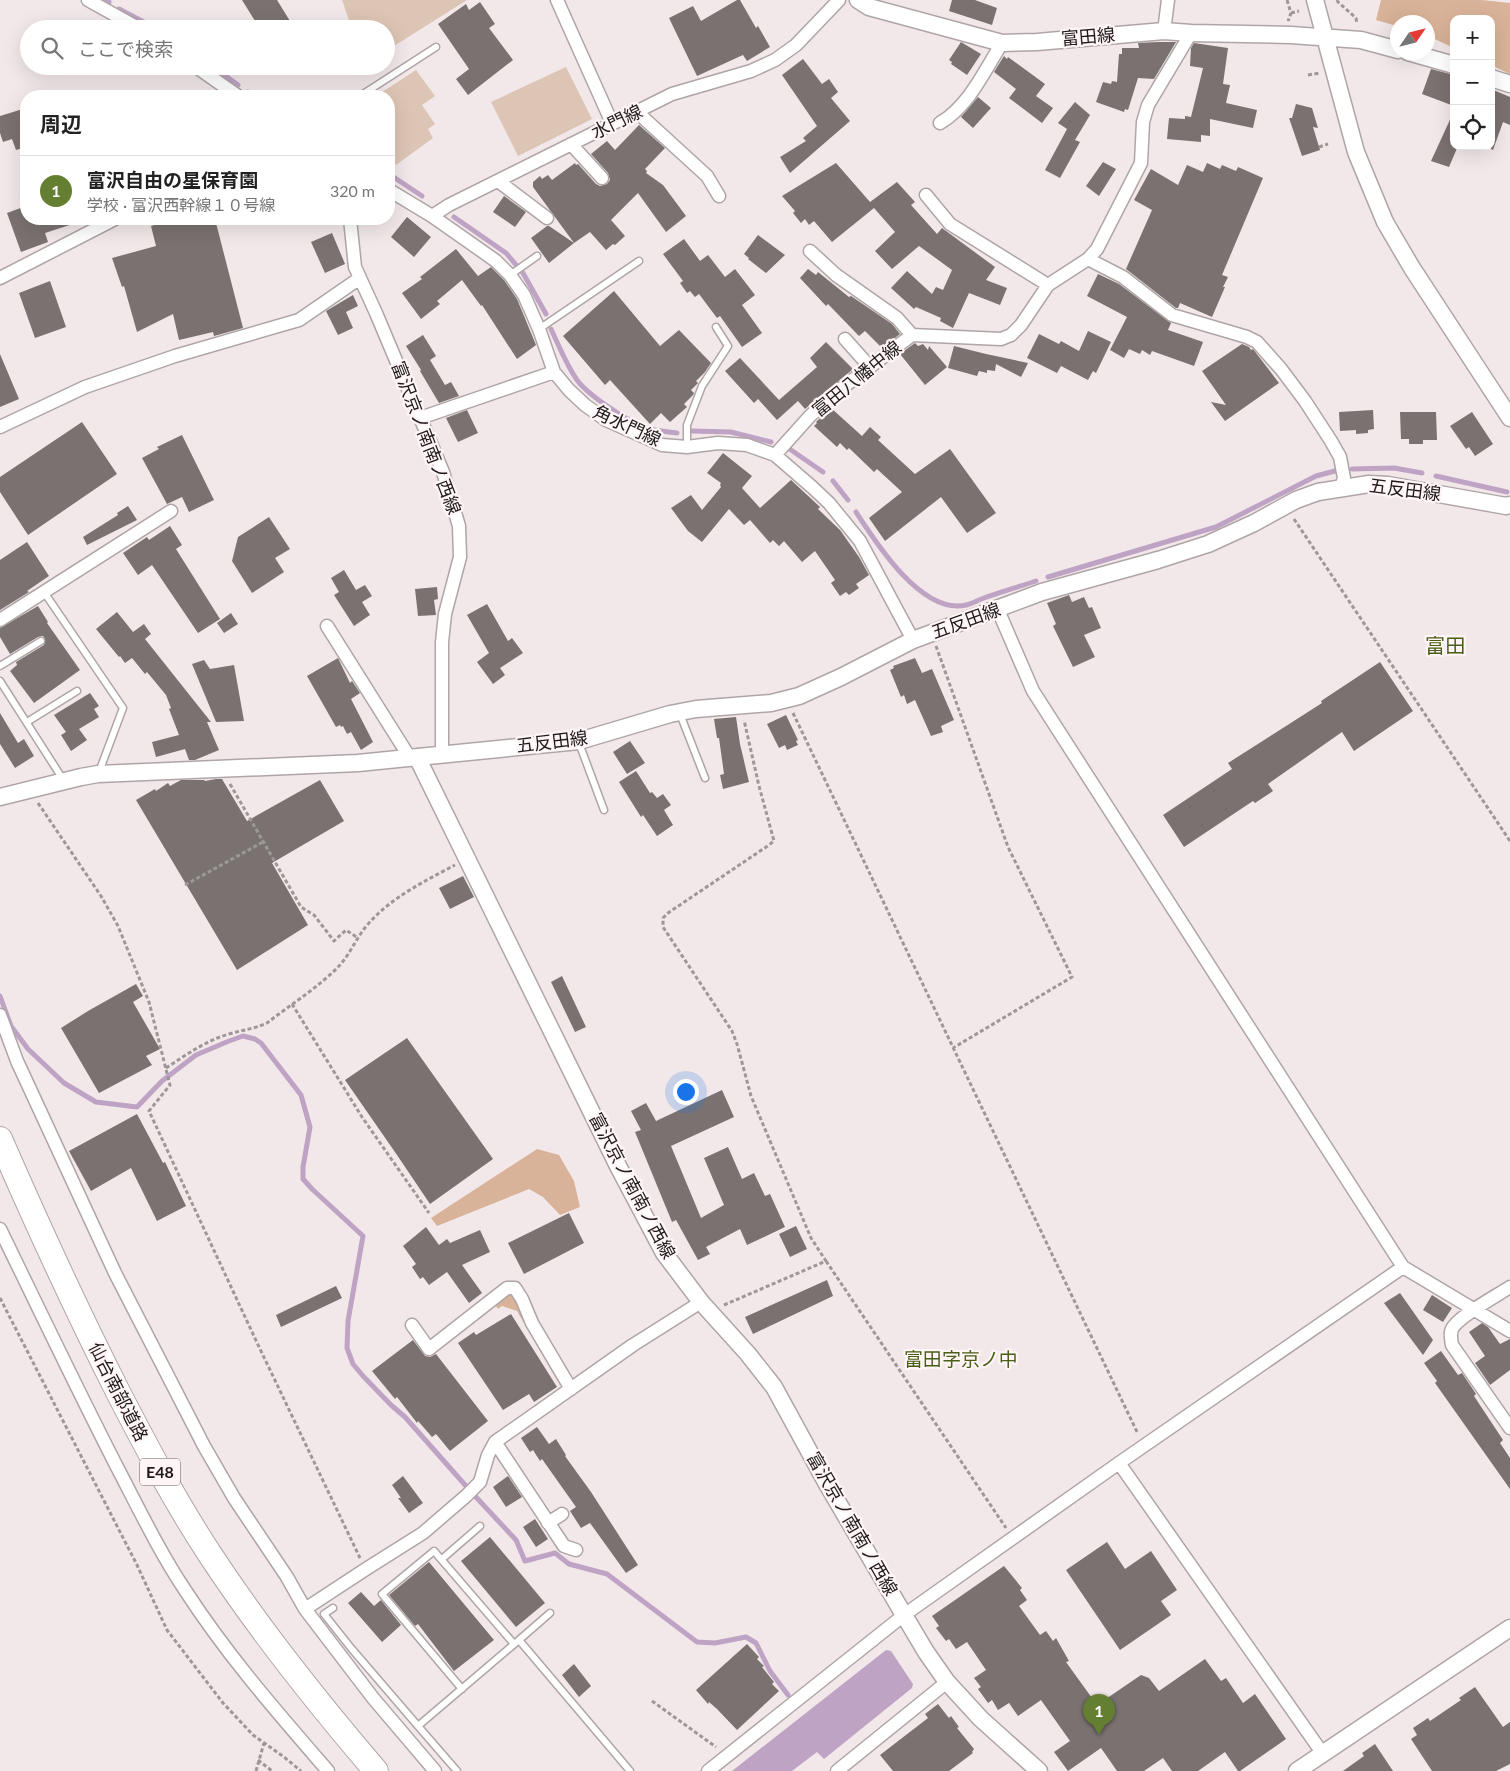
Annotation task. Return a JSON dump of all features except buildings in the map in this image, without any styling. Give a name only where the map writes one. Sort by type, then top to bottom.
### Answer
[{"type":"highway","name":"仙台南部道路","points":[[0,1139],[82,1321],[154,1462],[211,1556],[281,1657],[376,1771]]},
{"type":"street","points":[[88,0],[124,20]]},
{"type":"street","points":[[557,0],[612,124]]},
{"type":"street","name":"水門線","points":[[432,216],[449,205],[498,180],[672,94],[751,71],[776,60],[796,45],[839,0]]},
{"type":"street","name":"富田線","points":[[858,0],[869,7],[1002,43],[1037,42],[1164,31],[1291,35],[1361,40],[1390,48]]},
{"type":"street","points":[[1164,31],[1168,0]]},
{"type":"street","points":[[1315,0],[1356,152],[1385,222],[1412,268],[1510,418]]},
{"type":"street","name":"富田八幡中線","points":[[775,455],[810,416],[869,366],[912,335],[1001,339],[1012,335],[1021,326],[1048,285],[1088,259],[1097,249],[1141,163],[1143,122],[1148,105],[1191,33]]},
{"type":"street","points":[[940,123],[950,117],[968,96],[1002,43]]},
{"type":"street","points":[[1435,60],[1450,64]]},
{"type":"street","points":[[208,75],[229,90]]},
{"type":"street","points":[[1495,79],[1510,84]]},
{"type":"street","points":[[637,112],[707,176],[719,196]]},
{"type":"street","points":[[571,144],[602,178]]},
{"type":"street","points":[[498,180],[547,218]]},
{"type":"street","points":[[395,194],[432,216]]},
{"type":"street","points":[[926,195],[950,224],[1048,285]]},
{"type":"street","name":"角水門線","points":[[432,216],[512,274],[524,295],[554,372],[585,405],[606,420],[662,445],[687,447],[718,443],[748,445],[775,455],[829,503],[860,541],[913,640]]},
{"type":"street","points":[[0,278],[103,225]]},
{"type":"street","name":"富沢京ノ南南ノ西線","points":[[351,225],[355,267],[376,312],[443,472],[460,526],[460,557],[445,614],[442,642],[442,754]]},
{"type":"street","points":[[810,251],[836,275],[897,318],[912,335]]},
{"type":"street","points":[[1088,259],[1123,277],[1172,315],[1247,337],[1257,342],[1281,369],[1331,440],[1340,457],[1344,478],[1341,487]]},
{"type":"street","points":[[0,427],[85,387],[175,356],[299,320],[360,278]]},
{"type":"street","points":[[845,339],[869,366]]},
{"type":"street","points":[[420,418],[554,372]]},
{"type":"street","name":"五反田線","points":[[0,797],[98,774],[358,763],[579,742],[696,708],[740,706],[799,696],[913,640],[998,610],[1042,592],[1208,544],[1318,492],[1369,484],[1388,485],[1506,506],[1510,505]]},
{"type":"street","points":[[0,620],[171,511]]},
{"type":"street","points":[[998,610],[1033,691],[1403,1268],[1510,1331]]},
{"type":"street","points":[[327,626],[414,758]]},
{"type":"street","name":"富沢京ノ南南ノ西線","points":[[414,758],[618,1166],[664,1252],[705,1307],[748,1354],[774,1387],[827,1484],[926,1652],[947,1682],[981,1719],[1039,1771]]},
{"type":"street","points":[[0,1015],[17,1061],[115,1272],[200,1437],[234,1498],[287,1577],[305,1609],[373,1698],[435,1771]]},
{"type":"street","points":[[0,1229],[152,1536],[180,1582],[248,1679],[328,1771]]},
{"type":"street","points":[[708,1771],[904,1615],[1118,1463],[1403,1268]]},
{"type":"street","points":[[1510,1287],[1453,1327],[1450,1335],[1452,1345],[1510,1428]]},
{"type":"street","points":[[412,1325],[429,1349],[507,1288],[515,1288],[532,1323],[571,1389]]},
{"type":"street","points":[[305,1609],[423,1533],[480,1482],[488,1455],[495,1442],[633,1345],[705,1307]]},
{"type":"street","points":[[495,1442],[564,1546],[576,1550]]},
{"type":"street","points":[[1118,1463],[1323,1754]]},
{"type":"street","points":[[548,1523],[562,1514]]},
{"type":"street","points":[[1297,1771],[1510,1628]]},
{"type":"street","points":[[837,1771],[853,1766],[947,1682]]},
{"type":"lane","points":[[395,73],[436,47]]},
{"type":"lane","points":[[369,90],[393,75]]},
{"type":"lane","points":[[512,274],[537,256]]},
{"type":"lane","points":[[539,330],[639,261]]},
{"type":"lane","points":[[687,447],[687,425],[702,386],[728,346],[716,327]]},
{"type":"lane","points":[[44,592],[123,708],[98,774]]},
{"type":"lane","points":[[0,666],[41,641]]},
{"type":"lane","points":[[0,681],[64,781]]},
{"type":"lane","points":[[27,722],[77,691]]},
{"type":"lane","points":[[679,712],[704,778]]},
{"type":"lane","points":[[579,742],[604,810]]},
{"type":"lane","points":[[442,1559],[480,1526]]},
{"type":"lane","points":[[462,1689],[382,1594],[434,1551],[630,1771]]},
{"type":"lane","points":[[333,1608],[324,1614],[457,1771]]},
{"type":"lane","points":[[418,1726],[550,1613]]},
{"type":"path","points":[[1287,0],[1290,13],[1288,26]]},
{"type":"path","points":[[1337,0],[1356,18],[1358,29]]},
{"type":"path","points":[[1290,13],[1299,11]]},
{"type":"path","points":[[1308,75],[1320,73]]},
{"type":"path","points":[[1319,147],[1328,144]]},
{"type":"path","points":[[1285,506],[1510,841]]},
{"type":"path","points":[[932,634],[1008,847],[1072,977],[953,1048]]},
{"type":"path","points":[[786,699],[1144,1446]]},
{"type":"path","points":[[740,706],[758,786],[774,841],[668,913],[664,918],[663,927],[732,1031],[751,1096],[811,1238],[1012,1538]]},
{"type":"path","points":[[220,769],[241,801],[301,907],[314,915],[334,941],[346,930],[358,938]]},
{"type":"path","points":[[29,790],[101,896],[118,926],[149,1002],[169,1079],[170,1085],[149,1111],[264,1358],[366,1569]]},
{"type":"path","points":[[185,885],[263,842]]},
{"type":"path","points":[[166,1068],[196,1048],[211,1041],[228,1034],[257,1028],[267,1023],[338,967],[350,954],[358,938],[369,923],[392,902],[466,859]]},
{"type":"path","points":[[292,1004],[362,1117],[429,1213]]},
{"type":"path","points":[[705,1307],[826,1261]]},
{"type":"path","points":[[0,1298],[168,1630],[223,1703],[253,1735],[301,1771]]},
{"type":"path","points":[[652,1701],[728,1755]]},
{"type":"path","points":[[256,1771],[264,1743]]},
{"type":"path","points":[[258,1760],[272,1771]]},
{"type":"shaded area","points":[[342,0],[467,0],[395,45],[395,20],[349,20]]},
{"type":"shaded area","points":[[1381,0],[1482,0],[1510,3],[1510,74],[1495,67],[1495,15],[1450,15],[1450,46],[1435,39],[1435,15],[1390,15],[1390,24],[1376,20]]},
{"type":"shaded area","points":[[566,67],[592,119],[518,156],[491,102]]},
{"type":"shaded area","points":[[416,70],[435,96],[422,105],[435,124],[428,129],[433,138],[396,165],[395,90],[385,90]]},
{"type":"shaded area","points":[[537,1149],[559,1155],[574,1181],[580,1207],[560,1215],[543,1197],[529,1189],[437,1226],[431,1218]]},
{"type":"shaded area","points":[[508,1291],[514,1292],[560,1379],[557,1380],[517,1311],[502,1306],[498,1309],[494,1303]]},
{"type":"shaded area","points":[[886,1650],[891,1651],[913,1684],[912,1688],[824,1759],[817,1752],[792,1771],[732,1771]]},
{"type":"waterway","points":[[119,9],[140,20]]},
{"type":"waterway","points":[[224,75],[238,85]]},
{"type":"waterway","points":[[395,178],[422,196]]},
{"type":"waterway","points":[[454,217],[506,253],[523,273],[546,314]]},
{"type":"waterway","points":[[551,329],[573,374],[591,394],[622,416],[642,426],[653,430],[677,433]]},
{"type":"waterway","points":[[692,431],[731,432],[771,442]]},
{"type":"waterway","points":[[791,450],[823,472]]},
{"type":"waterway","points":[[1352,469],[1394,468],[1422,473]]},
{"type":"waterway","points":[[1048,577],[1216,527],[1316,476],[1335,471]]},
{"type":"waterway","points":[[1436,476],[1507,492]]},
{"type":"waterway","points":[[833,481],[848,500]]},
{"type":"waterway","points":[[856,512],[875,541],[902,574],[933,599],[949,605],[966,605],[1036,581]]},
{"type":"waterway","points":[[0,996],[11,1026],[28,1049],[64,1083],[96,1102],[137,1107],[162,1081],[196,1055],[243,1036],[255,1039],[261,1043],[301,1095],[310,1127],[303,1167],[303,1179],[363,1236],[348,1321],[347,1348],[353,1364],[391,1405],[405,1417],[466,1486]]},
{"type":"waterway","points":[[475,1496],[516,1540],[525,1561],[555,1553],[569,1564],[607,1574],[697,1642],[715,1643],[746,1637],[756,1643],[770,1671],[788,1695]]},
{"type":"place","name":"富沢自由の星保育園","points":[[1099,1735]]},
{"type":"district","name":"富田","points":[[1445,646]]},
{"type":"district","name":"富田字京ノ中","points":[[961,1359]]}]
